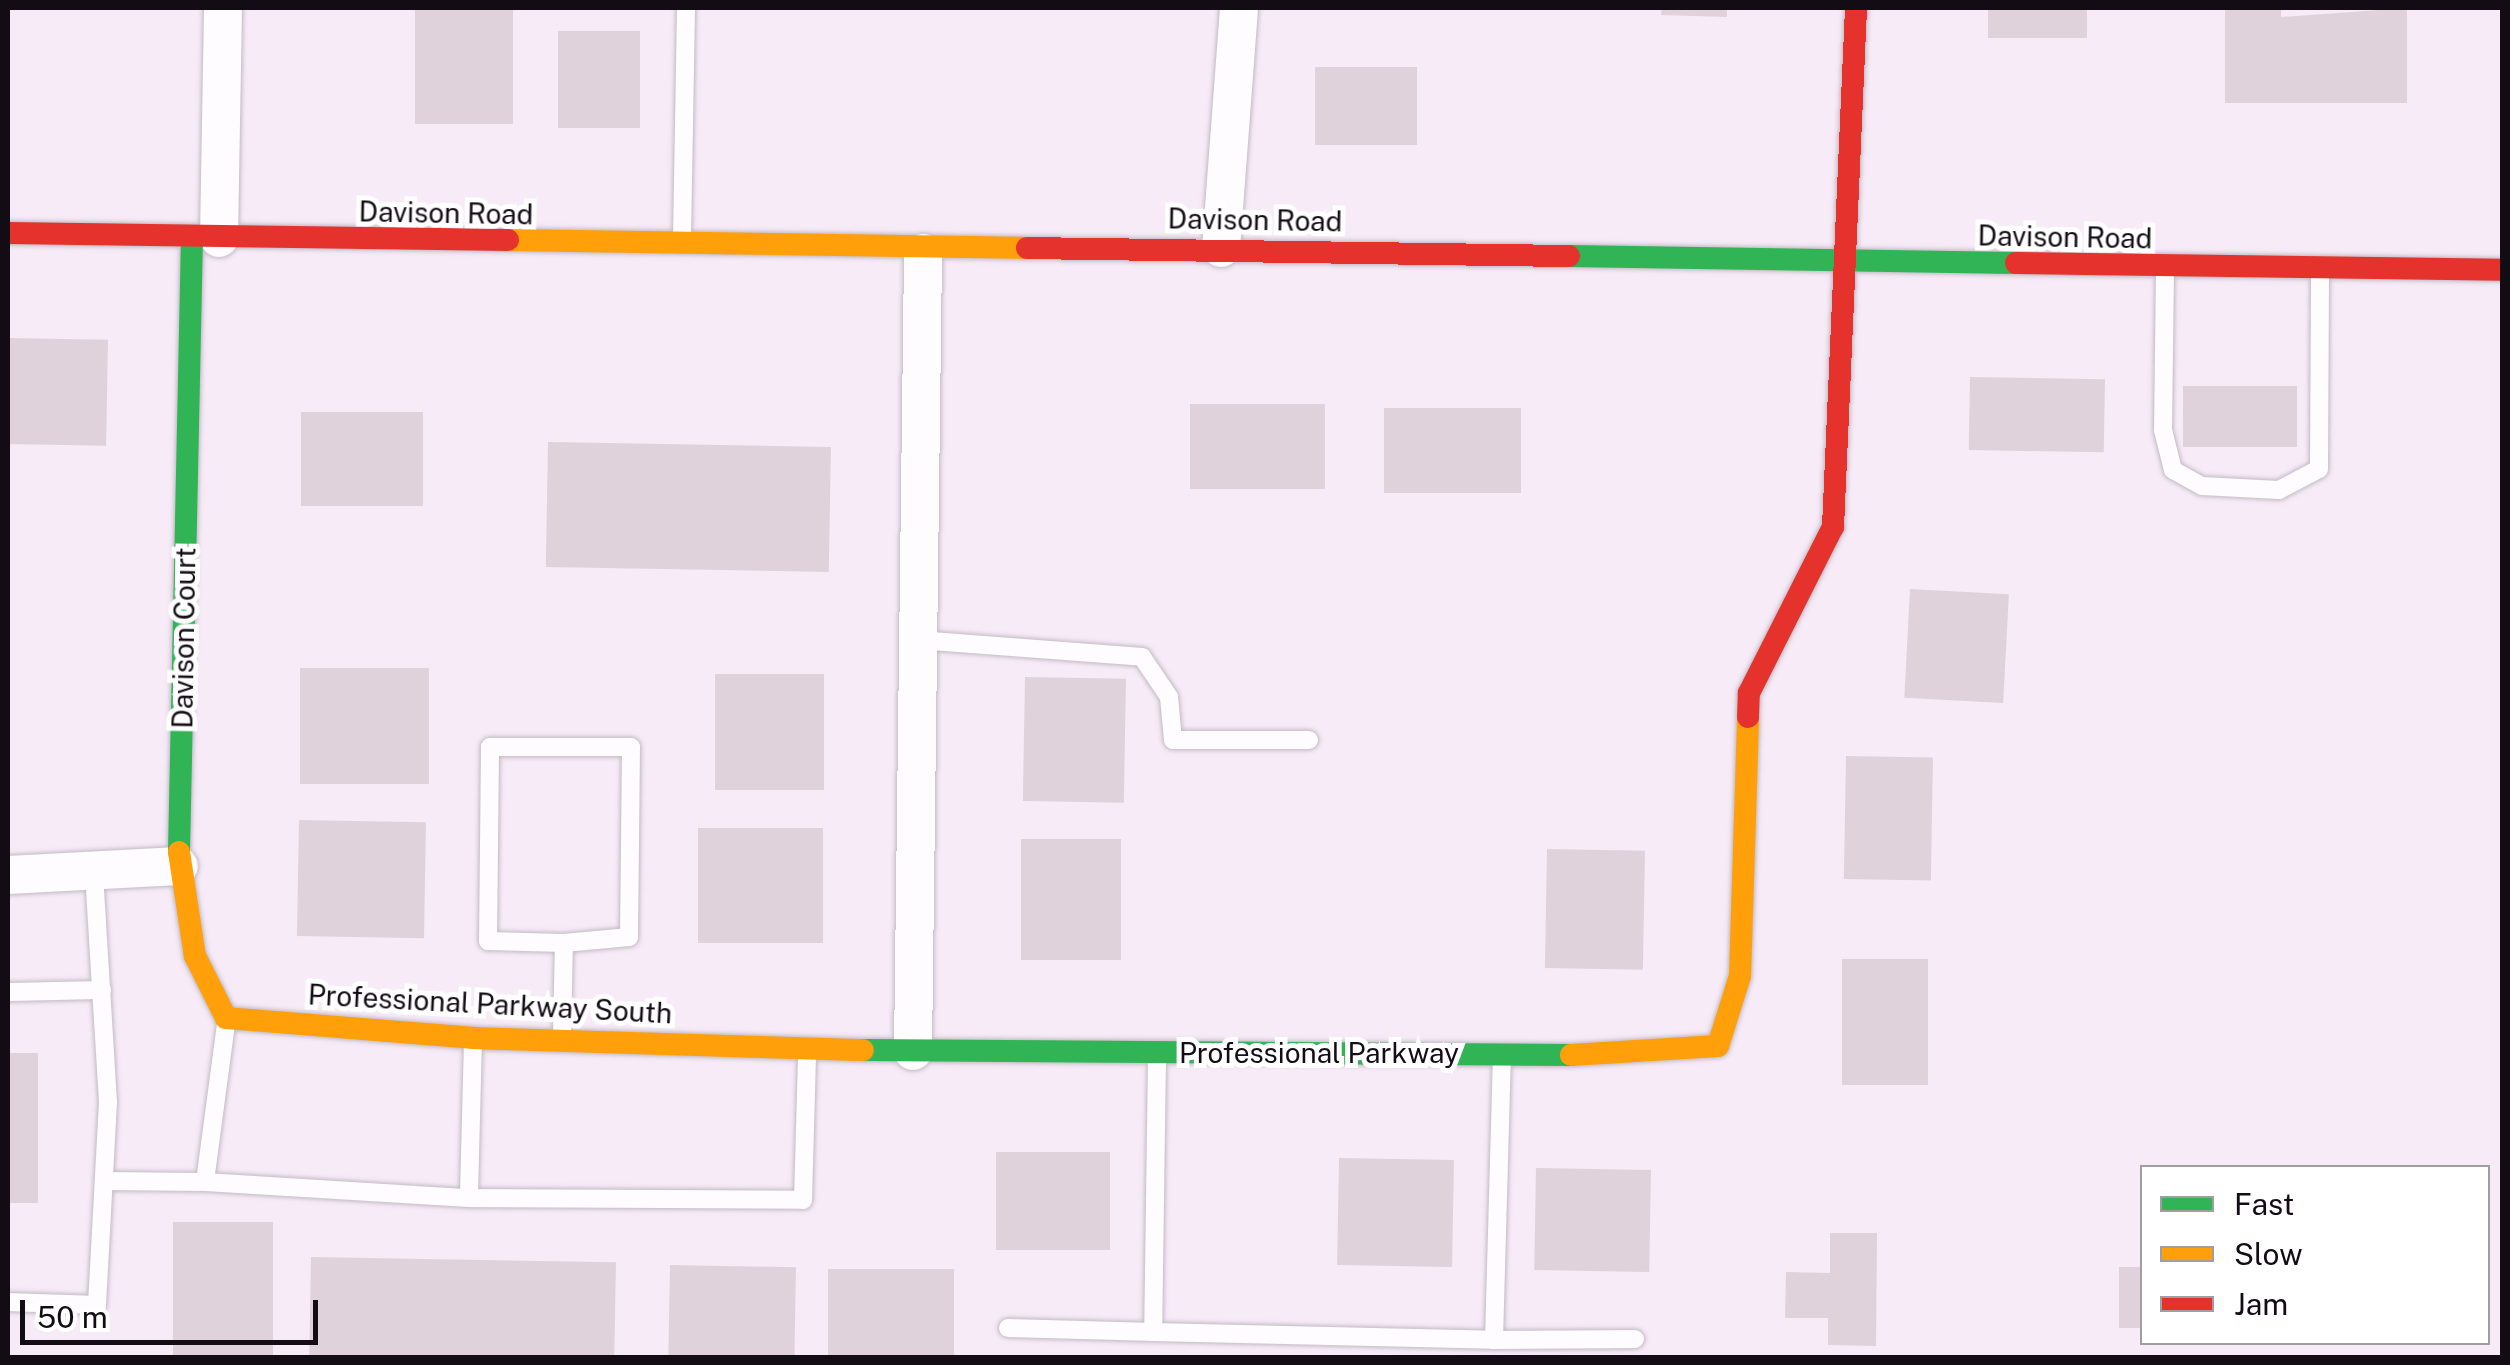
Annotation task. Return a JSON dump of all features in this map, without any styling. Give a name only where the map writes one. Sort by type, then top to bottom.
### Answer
[{"type":"street","points":[[205,238],[223,8]]},
{"type":"street","points":[[1221,248],[1239,8]]},
{"type":"street","points":[[1838,264],[1856,8]]},
{"type":"street","name":"Davison Road","points":[[8,233],[923,253],[1221,248],[1838,264],[2502,270]]},
{"type":"street","name":"Davison Court","points":[[180,866],[205,238]]},
{"type":"street","points":[[913,1050],[923,253]]},
{"type":"street","name":"Professional Parkway","points":[[913,1050],[1502,1054],[1718,1046],[1740,976],[1749,693],[1833,527],[1838,264]]},
{"type":"street","points":[[8,875],[180,866],[195,956],[226,1018]]},
{"type":"street","name":"Professional Parkway South","points":[[226,1018],[473,1038],[913,1050]]},
{"type":"lane","points":[[682,248],[686,8]]},
{"type":"lane","points":[[2164,268],[2163,430],[2172,470],[2202,486],[2279,490],[2319,469],[2320,268]]},
{"type":"lane","points":[[918,640],[1142,657],[1169,697],[1173,740],[1308,740]]},
{"type":"lane","points":[[490,747],[631,747],[629,937],[564,943],[488,941],[490,747]]},
{"type":"lane","points":[[8,1302],[96,1305],[104,1180],[102,990],[94,870]]},
{"type":"lane","points":[[562,1041],[564,943]]},
{"type":"lane","points":[[8,992],[102,990]]},
{"type":"lane","points":[[205,1182],[226,1018]]},
{"type":"lane","points":[[468,1198],[473,1038]]},
{"type":"lane","points":[[104,1180],[468,1198],[803,1200],[807,1048]]},
{"type":"lane","points":[[1155,1332],[1158,1052]]},
{"type":"lane","points":[[1494,1340],[1502,1054]]},
{"type":"lane","points":[[1008,1328],[1494,1340],[1635,1339]]},
{"type":"building","points":[[415,8],[513,8],[513,124],[415,124]]},
{"type":"building","points":[[1662,8],[1727,8],[1727,17],[1661,15]]},
{"type":"building","points":[[1988,8],[2087,8],[2087,38],[1988,38]]},
{"type":"building","points":[[2225,8],[2281,8],[2281,17],[2407,8],[2407,103],[2225,103]]},
{"type":"building","points":[[558,31],[640,31],[640,128],[558,128]]},
{"type":"building","points":[[1315,67],[1417,67],[1417,145],[1315,145]]},
{"type":"building","points":[[8,338],[108,340],[106,446],[8,444]]},
{"type":"building","points":[[1970,377],[2105,379],[2104,452],[1969,450]]},
{"type":"building","points":[[2183,386],[2297,386],[2297,447],[2183,447]]},
{"type":"building","points":[[1190,404],[1325,404],[1325,489],[1190,489]]},
{"type":"building","points":[[1384,408],[1521,408],[1521,493],[1384,493]]},
{"type":"building","points":[[301,412],[423,412],[423,506],[301,506]]},
{"type":"building","points":[[548,442],[831,447],[829,572],[546,567]]},
{"type":"building","points":[[1910,589],[2009,594],[2003,703],[1904,698]]},
{"type":"building","points":[[300,668],[429,668],[429,784],[300,784]]},
{"type":"building","points":[[715,674],[824,674],[824,790],[715,790]]},
{"type":"building","points":[[1025,677],[1126,679],[1124,803],[1023,801]]},
{"type":"building","points":[[1846,756],[1933,758],[1931,880],[1844,879]]},
{"type":"building","points":[[299,820],[426,822],[424,938],[297,936]]},
{"type":"building","points":[[698,828],[823,828],[823,943],[698,943]]},
{"type":"building","points":[[1021,839],[1121,839],[1121,960],[1021,960]]},
{"type":"building","points":[[1547,849],[1645,851],[1643,970],[1545,968]]},
{"type":"building","points":[[1842,959],[1928,959],[1928,1085],[1842,1085]]},
{"type":"building","points":[[8,1053],[38,1053],[38,1203],[8,1203]]},
{"type":"building","points":[[996,1152],[1110,1152],[1110,1250],[996,1250]]},
{"type":"building","points":[[1339,1158],[1454,1160],[1452,1267],[1337,1265]]},
{"type":"building","points":[[1536,1168],[1651,1170],[1649,1272],[1534,1270]]},
{"type":"building","points":[[173,1222],[273,1222],[273,1358],[173,1358]]},
{"type":"building","points":[[1830,1233],[1877,1233],[1876,1346],[1828,1345],[1828,1318],[1785,1318],[1786,1272],[1830,1273]]},
{"type":"building","points":[[311,1257],[616,1262],[614,1358],[309,1358]]},
{"type":"building","points":[[670,1265],[796,1267],[794,1358],[668,1358]]},
{"type":"building","points":[[2119,1267],[2140,1267],[2140,1328],[2119,1328]]},
{"type":"building","points":[[828,1269],[954,1269],[954,1358],[828,1358]]},
{"type":"traffic: fast","points":[[179,852],[192,237]]},
{"type":"traffic: fast","points":[[1569,256],[2016,263]]},
{"type":"traffic: fast","points":[[863,1050],[1571,1055]]},
{"type":"traffic: slow","points":[[508,240],[1027,248]]},
{"type":"traffic: slow","points":[[1571,1055],[1718,1046],[1740,976],[1748,717]]},
{"type":"traffic: slow","points":[[179,852],[195,956],[226,1018],[473,1038],[863,1050]]},
{"type":"traffic: jam","points":[[1748,717],[1749,693],[1833,527],[1856,8]]},
{"type":"traffic: jam","points":[[8,233],[508,240]]},
{"type":"traffic: jam","points":[[1027,248],[1569,256]]},
{"type":"traffic: jam","points":[[2016,263],[2502,270]]}]
